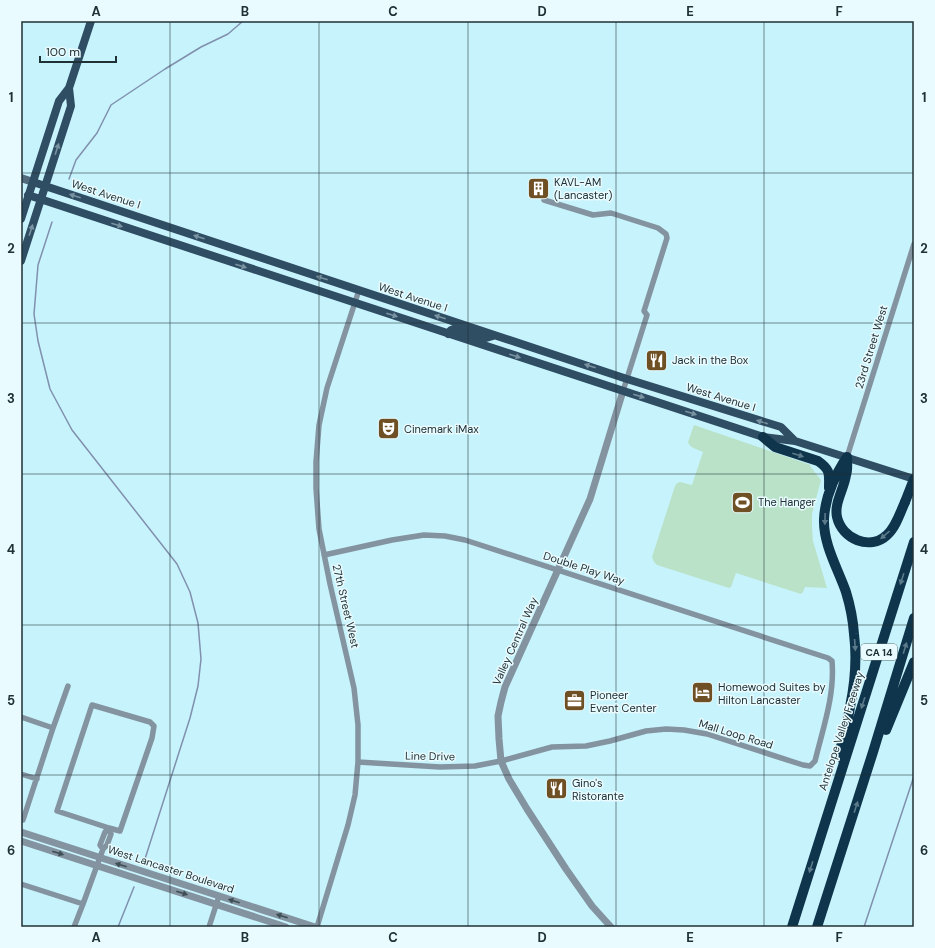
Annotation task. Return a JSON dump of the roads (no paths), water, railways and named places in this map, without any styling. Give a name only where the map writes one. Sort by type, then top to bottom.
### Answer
[{"type":"highway","points":[[763,437],[776,447],[818,461],[822,464],[827,469],[830,476],[829,495]]},
{"type":"highway","points":[[844,763],[841,747],[850,707],[856,652],[851,613],[846,593],[828,545],[824,521],[825,509],[829,495],[838,471],[847,457]]},
{"type":"highway","points":[[847,457],[847,475],[839,497],[837,516],[840,527],[848,535],[858,541],[879,541],[888,534],[896,523],[914,479]]},
{"type":"highway","name":"Antelope Valley Freeway","points":[[792,927],[914,542]]},
{"type":"highway","name":"CA 14","points":[[817,927],[914,618]]},
{"type":"highway","points":[[873,752],[885,732],[914,662]]},
{"type":"main road","points":[[21,219],[25,194],[33,182],[59,101],[69,88],[91,21]]},
{"type":"main road","points":[[21,261],[71,106],[69,88]]},
{"type":"main road","name":"West Avenue I","points":[[21,178],[627,379],[781,428],[795,441]]},
{"type":"main road","name":"West Avenue I","points":[[25,194],[763,437],[795,441],[914,479]]},
{"type":"main road","points":[[448,334],[452,329],[456,329],[486,338],[496,335]]},
{"type":"street","points":[[544,200],[593,215],[611,213],[658,228],[666,234],[667,238],[644,310],[647,315],[623,391]]},
{"type":"street","name":"23rd Street West","points":[[847,457],[914,244]]},
{"type":"street","name":"27th Street West","points":[[316,927],[348,825],[355,795],[358,762],[358,725],[354,688],[319,529],[316,462],[319,425],[327,388],[359,290]]},
{"type":"street","name":"Valley Central Way","points":[[612,927],[592,906],[566,869],[509,779],[501,761],[498,739],[498,716],[505,687],[590,499],[623,391]]},
{"type":"street","name":"Double Play Way","points":[[324,555],[424,535],[445,536],[465,540],[828,658],[832,661]]},
{"type":"street","name":"Mall Loop Road","points":[[501,761],[552,747],[586,746],[646,731],[666,729],[707,734],[810,766],[815,761],[829,706],[834,674],[832,661]]},
{"type":"street","points":[[23,820],[68,686]]},
{"type":"street","points":[[74,927],[103,849],[107,845],[111,834],[108,828],[57,811],[92,705],[150,722],[154,726],[152,738],[120,831],[108,828]]},
{"type":"street","points":[[21,717],[53,728]]},
{"type":"street","name":"Line Drive","points":[[358,762],[440,767],[475,766],[501,761]]},
{"type":"street","points":[[21,774],[37,779]]},
{"type":"street","name":"West Lancaster Boulevard","points":[[21,832],[316,927]]},
{"type":"street","name":"West Lancaster Boulevard","points":[[21,841],[286,927]]},
{"type":"street","points":[[21,884],[83,904]]},
{"type":"street","points":[[209,927],[219,896]]},
{"type":"waterway","points":[[69,179],[76,160],[97,133],[111,105],[201,47],[228,34],[243,21]]},
{"type":"waterway","points":[[52,222],[38,265],[34,314],[38,341],[50,389],[72,430],[177,564],[190,592],[198,623],[201,659],[198,686],[190,718],[144,862]]},
{"type":"waterway","points":[[864,927],[914,776]]},
{"type":"waterway","points":[[118,927],[134,887]]},
{"type":"place","name":"KAVL-AM (Lancaster)","points":[[538,188]]},
{"type":"place","name":"Jack in the Box","points":[[657,360]]},
{"type":"place","name":"Cinemark iMax","points":[[389,429]]},
{"type":"place","name":"The Hanger","points":[[743,502]]},
{"type":"place","name":"Homewood Suites by Hilton Lancaster","points":[[703,693]]},
{"type":"place","name":"Pioneer Event Center","points":[[574,701]]},
{"type":"place","name":"Gino's Ristorante","points":[[556,789]]}]
